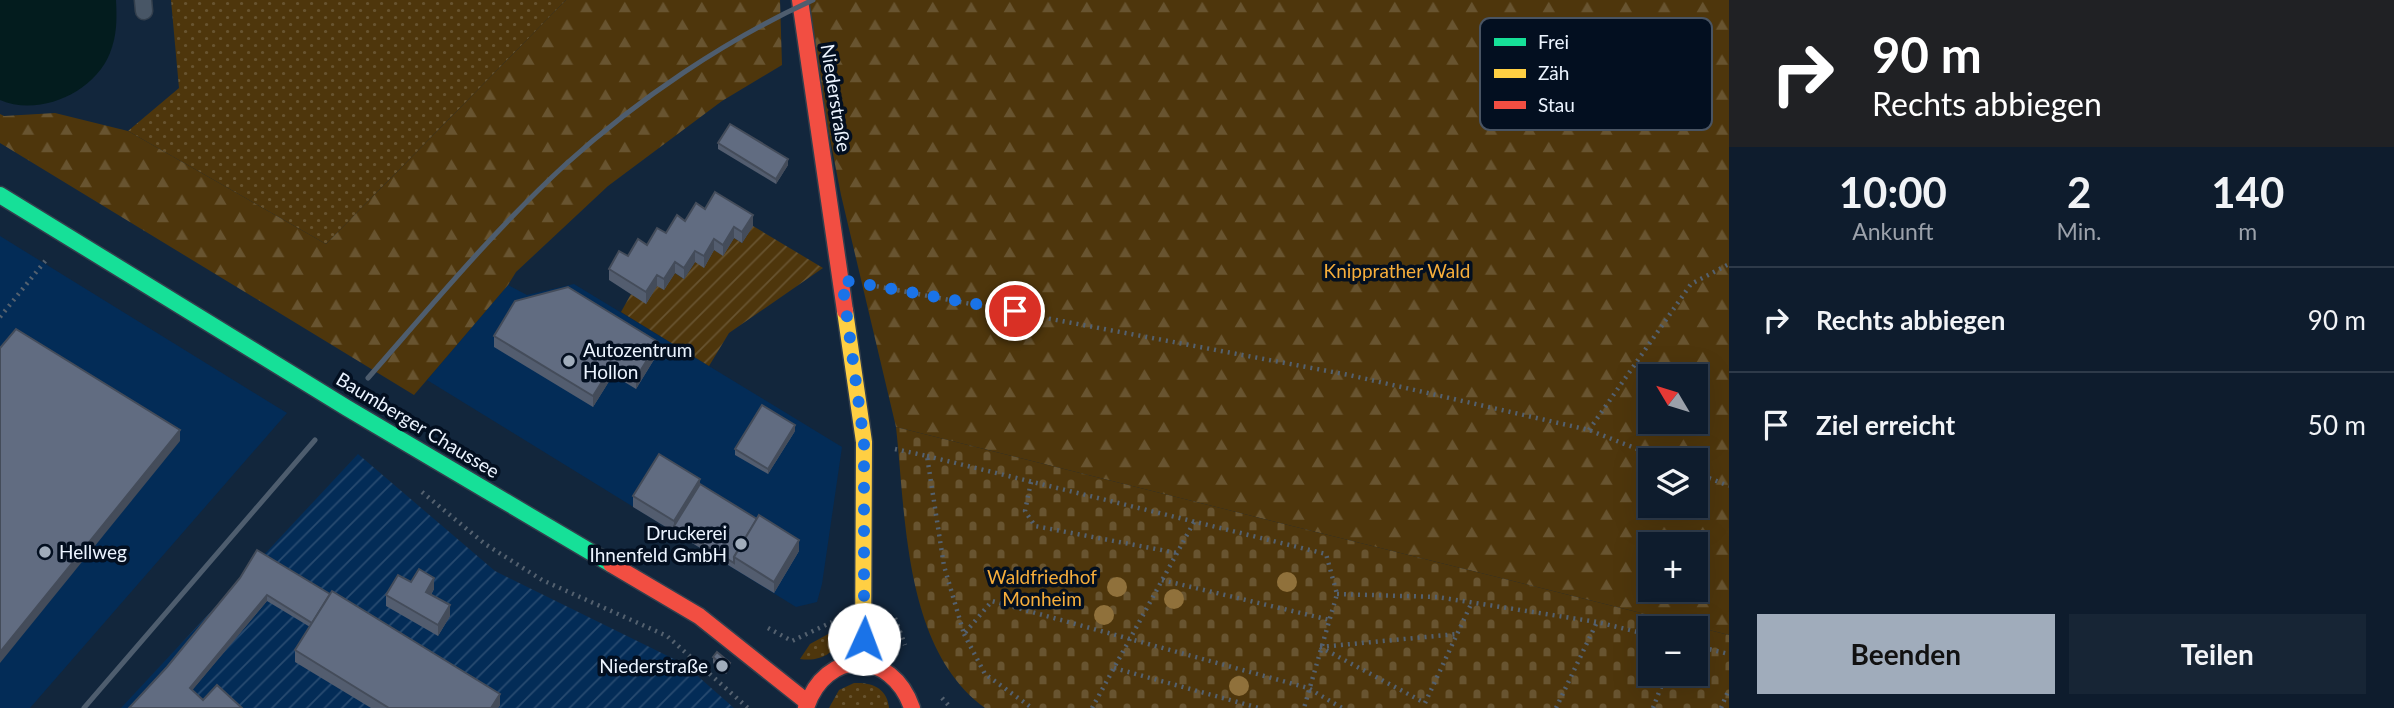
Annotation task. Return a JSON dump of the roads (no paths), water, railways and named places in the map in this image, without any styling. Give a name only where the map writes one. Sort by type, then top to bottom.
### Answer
[{"type":"street","name":"Niederstraße","points":[[800,0],[864,442],[863,662]]},
{"type":"street","name":"Baumberger Chaussee","points":[[0,195],[359,416],[699,616],[807,705]]},
{"type":"street","points":[[807,705],[815,685],[827,671],[844,663],[863,662],[893,673],[904,686],[912,708]]},
{"type":"railway","points":[[368,378],[489,241],[540,189],[594,140],[653,94],[715,52],[813,0]]},
{"type":"railway","points":[[84,708],[315,440]]},
{"type":"place","name":"Autozentrum Hollon","points":[[569,361]]},
{"type":"place","name":"Druckerei Ihnenfeld GmbH","points":[[741,544]]},
{"type":"place","name":"Hellweg","points":[[45,552]]},
{"type":"place","name":"Niederstraße","points":[[722,666]]},
{"type":"park label","name":"Knipprather Wald","points":[[1397,271]]},
{"type":"park label","name":"Waldfriedhof Monheim","points":[[1042,588]]}]
